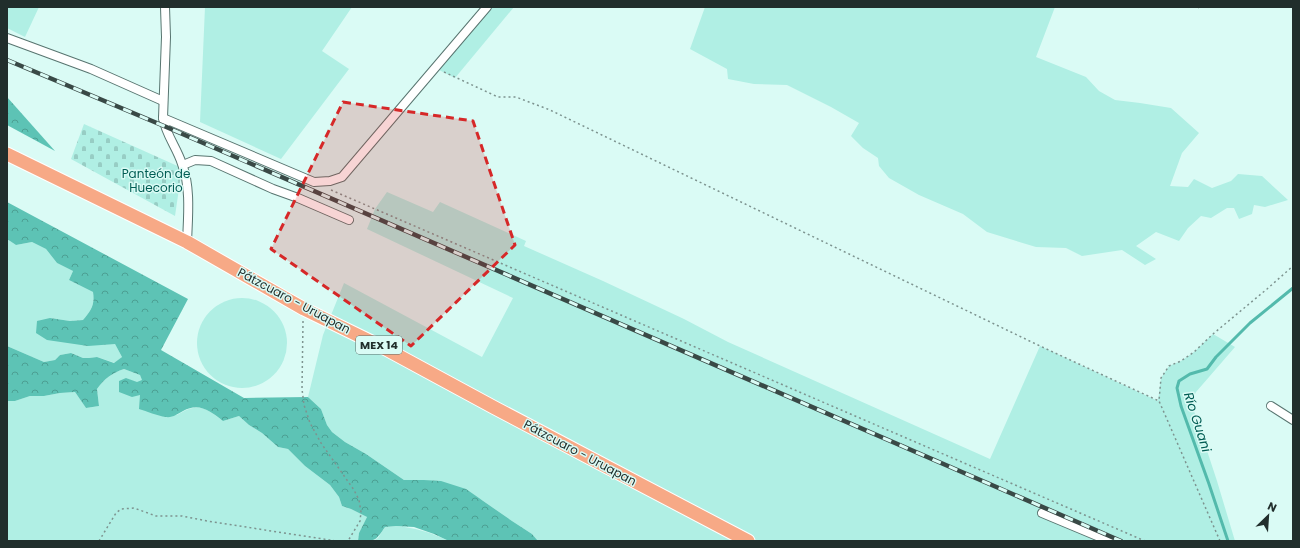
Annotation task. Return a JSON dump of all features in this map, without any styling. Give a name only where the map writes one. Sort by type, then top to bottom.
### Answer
[{"type":"main road","name":"Pátzcuaro - Uruapan","points":[[7,154],[187,242],[304,308],[386,349],[748,541]]},
{"type":"street","points":[[165,7],[166,37],[163,118],[164,126],[183,165],[187,186],[189,212],[187,242]]},
{"type":"street","points":[[163,118],[314,182],[330,181],[342,177],[487,7]]},
{"type":"street","points":[[7,38],[91,69],[163,101]]},
{"type":"street","points":[[183,165],[195,160],[211,161],[349,220]]},
{"type":"street","points":[[1270,406],[1293,420]]},
{"type":"street","points":[[1042,513],[1109,541]]},
{"type":"path","points":[[435,68],[498,97],[516,97],[550,110],[1040,346],[1159,401]]},
{"type":"path","points":[[314,182],[1145,541]]},
{"type":"path","points":[[1220,541],[1159,401],[1161,378],[1169,366],[1181,361],[1194,352],[1293,266]]},
{"type":"path","points":[[304,308],[302,389],[304,406],[310,423],[321,443],[351,484],[359,500],[361,512],[360,521],[348,541]]},
{"type":"path","points":[[99,541],[116,513],[121,509],[134,508],[156,516],[182,516],[336,541]]},
{"type":"highlighted area","points":[[343,102],[473,121],[515,245],[411,346],[271,249]]},
{"type":"green space","points":[[7,7],[39,7],[25,37],[7,28]]},
{"type":"green space","points":[[205,7],[352,7],[322,51],[349,69],[281,159],[200,122]]},
{"type":"green space","points":[[487,7],[514,7],[455,78],[435,68]]},
{"type":"green space","points":[[705,7],[1055,7],[1036,57],[1086,77],[1099,91],[1115,100],[1171,108],[1199,133],[1182,153],[1170,186],[1188,187],[1194,179],[1212,188],[1231,181],[1238,174],[1262,176],[1288,200],[1265,207],[1254,205],[1252,214],[1239,219],[1234,208],[1227,208],[1211,218],[1201,216],[1188,228],[1179,241],[1156,232],[1136,246],[1156,259],[1145,265],[1122,250],[1082,256],[1066,248],[1036,247],[987,232],[963,214],[919,195],[889,178],[879,166],[878,158],[863,148],[851,136],[859,123],[787,85],[754,84],[728,79],[727,69],[690,49]]},
{"type":"green space","points":[[7,97],[55,151],[7,125]]},
{"type":"green space","name":"Panteón de Huecorio","points":[[84,124],[182,168],[175,216],[71,159]]},
{"type":"green space","points":[[387,192],[433,212],[440,202],[526,241],[524,246],[684,319],[728,342],[990,459],[1040,346],[1158,401],[1161,378],[1169,366],[1181,361],[1194,352],[1213,334],[1235,347],[1196,392],[1191,402],[1235,541],[538,541],[532,534],[482,500],[424,480],[404,480],[332,432],[327,425],[321,409],[308,397],[323,335],[344,283],[482,357],[513,298],[367,229],[375,209]]},
{"type":"green space","points":[[7,202],[188,299],[161,350],[244,398],[308,397],[321,409],[327,425],[332,432],[404,480],[441,481],[466,489],[532,534],[538,541],[449,541],[414,527],[396,526],[385,527],[379,536],[374,540],[358,541],[359,533],[367,517],[342,506],[339,497],[330,485],[305,466],[288,449],[278,447],[239,416],[223,421],[209,411],[194,407],[170,417],[159,416],[139,409],[140,395],[132,397],[119,392],[119,381],[126,378],[137,382],[142,380],[140,375],[124,369],[116,372],[102,382],[97,389],[99,406],[86,408],[75,392],[44,396],[30,396],[15,401],[7,401],[7,346],[44,362],[55,360],[60,355],[71,353],[83,358],[97,357],[114,363],[122,357],[115,344],[88,346],[47,340],[36,333],[37,321],[50,318],[70,321],[83,320],[92,308],[93,292],[69,280],[73,271],[57,263],[46,249],[32,242],[16,245],[7,239]]},
{"type":"green space","points":[[7,239],[16,245],[32,242],[46,249],[57,263],[73,271],[69,280],[93,292],[92,308],[83,320],[70,321],[50,318],[105,344],[115,344],[122,357],[115,363],[97,357],[83,358],[71,353],[60,355],[55,360],[44,362],[7,346]]},
{"type":"green space","points":[[242,298],[259,302],[274,311],[283,326],[287,343],[283,360],[274,375],[259,384],[242,388],[225,384],[210,375],[201,360],[197,343],[201,326],[210,311],[225,302]]},
{"type":"green space","points":[[124,369],[140,375],[143,381],[137,383],[126,378],[140,395],[177,415],[196,407],[211,412],[223,421],[239,416],[278,447],[288,449],[305,466],[330,485],[339,497],[342,506],[367,517],[359,533],[358,541],[7,541],[7,401],[15,401],[30,396],[44,396],[75,392],[86,408],[99,406],[97,389],[102,382],[116,372]]},
{"type":"green space","points":[[396,526],[423,531],[449,541],[373,541],[378,538],[385,527]]},
{"type":"waterway","name":"Río Guani","points":[[1228,541],[1181,406],[1177,388],[1179,381],[1190,374],[1207,369],[1216,357],[1250,323],[1293,288]]},
{"type":"railway","points":[[7,60],[164,126],[1121,541]]}]
